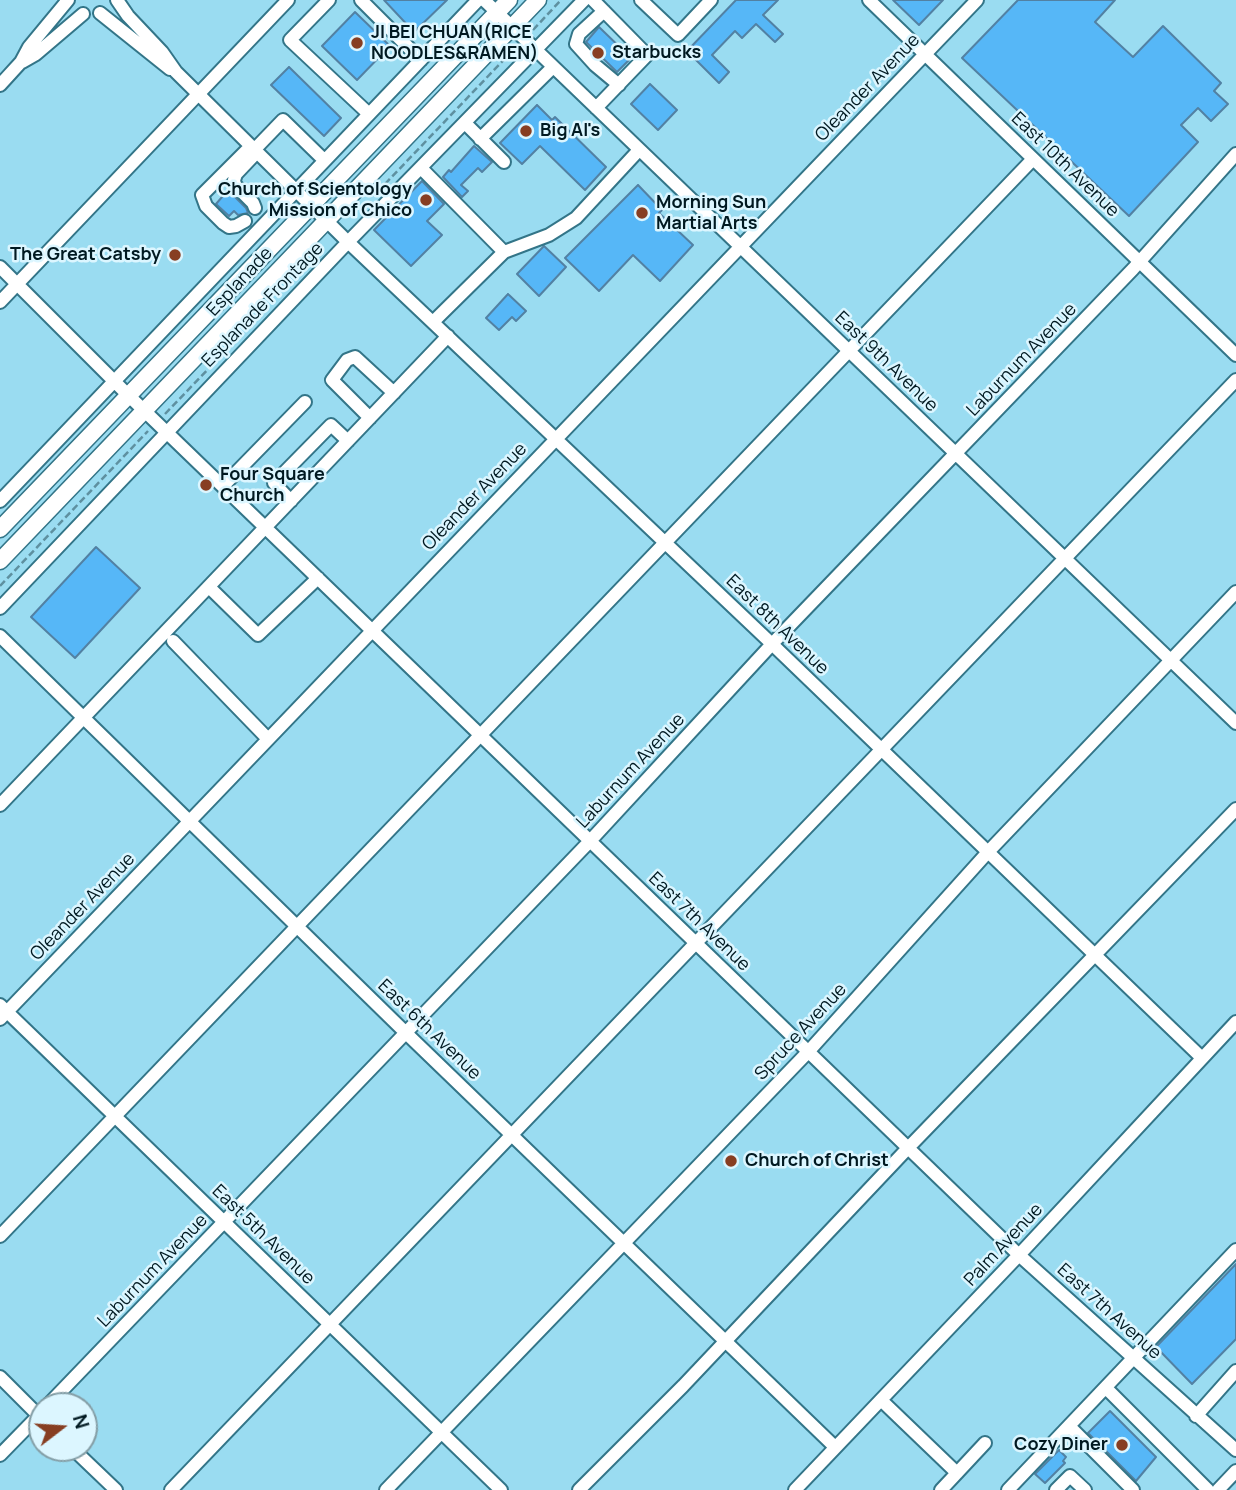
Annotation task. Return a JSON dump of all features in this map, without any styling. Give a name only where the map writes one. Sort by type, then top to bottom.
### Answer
[{"type":"main road","name":"Esplanade","points":[[0,529],[509,0]]},
{"type":"main road","name":"Esplanade","points":[[0,561],[326,219],[518,33],[538,0]]},
{"type":"street","points":[[22,62],[29,47],[68,0],[83,14],[100,13],[115,0],[162,52],[176,72]]},
{"type":"street","points":[[0,302],[288,0]]},
{"type":"street","points":[[329,0],[290,40],[369,114]]},
{"type":"street","points":[[361,0],[421,60]]},
{"type":"street","points":[[0,501],[478,0]]},
{"type":"street","name":"East 9th Avenue","points":[[484,0],[1236,723]]},
{"type":"street","name":"Esplanade Frontage","points":[[0,608],[348,242],[584,0]]},
{"type":"street","points":[[593,0],[647,53],[596,108]]},
{"type":"street","points":[[641,0],[678,35],[711,0]]},
{"type":"street","name":"East 10th Avenue","points":[[869,0],[1236,355]]},
{"type":"street","name":"Oleander Avenue","points":[[2,1012],[189,821],[977,0]]},
{"type":"street","points":[[604,11],[579,34],[576,44],[619,85]]},
{"type":"street","points":[[100,13],[157,60],[176,72]]},
{"type":"street","points":[[0,85],[22,62],[36,54],[83,14]]},
{"type":"street","points":[[480,139],[553,67]]},
{"type":"street","name":"East 8th Avenue","points":[[176,72],[348,242],[772,644],[1202,1058]]},
{"type":"street","points":[[245,221],[229,227],[206,205],[202,195],[255,149],[283,120],[324,160]]},
{"type":"street","points":[[465,124],[504,162]]},
{"type":"street","points":[[255,149],[234,180],[235,185],[255,208]]},
{"type":"street","points":[[433,322],[504,252],[550,235],[576,218],[639,150]]},
{"type":"street","name":"Laburnum Avenue","points":[[62,1392],[590,841],[772,644],[1140,262],[1236,155]]},
{"type":"street","points":[[0,1236],[1034,159]]},
{"type":"street","points":[[421,168],[504,252]]},
{"type":"street","name":"East 7th Avenue","points":[[0,267],[114,382],[1019,1255],[1236,1450]]},
{"type":"street","points":[[0,805],[448,336]]},
{"type":"street","points":[[370,418],[332,380],[347,360],[355,357],[394,393]]},
{"type":"street","points":[[171,1490],[1236,380]]},
{"type":"street","points":[[223,486],[305,402]]},
{"type":"street","points":[[291,501],[274,483],[331,425],[348,441]]},
{"type":"street","points":[[209,587],[258,635],[318,578]]},
{"type":"street","name":"Spruce Avenue","points":[[386,1490],[808,1052],[988,852],[1236,592]]},
{"type":"street","name":"East 6th Avenue","points":[[0,636],[835,1447]]},
{"type":"street","points":[[173,641],[268,739]]},
{"type":"street","points":[[579,1490],[726,1341],[908,1148],[1236,809]]},
{"type":"street","name":"East 5th Avenue","points":[[2,1012],[116,1117],[501,1490]]},
{"type":"street","name":"Palm Avenue","points":[[794,1490],[1019,1255],[1236,1022]]},
{"type":"street","points":[[1008,1490],[1236,1250]]},
{"type":"street","points":[[1196,1416],[1236,1371]]},
{"type":"street","points":[[0,1377],[28,1401]]},
{"type":"street","points":[[1107,1388],[1217,1489],[1236,1471]]},
{"type":"street","points":[[881,1400],[957,1472]]},
{"type":"street","points":[[1069,1426],[1133,1490]]},
{"type":"street","name":"Laburnum Avenue","points":[[0,1455],[28,1427]]},
{"type":"street","points":[[941,1490],[985,1443]]},
{"type":"street","points":[[87,1462],[116,1490]]},
{"type":"street","points":[[1056,1490],[1070,1476],[1085,1490]]},
{"type":"path","points":[[518,33],[561,0]]},
{"type":"building","points":[[384,0],[447,0],[414,32]]},
{"type":"building","points":[[736,0],[778,0],[763,15],[783,34],[775,42],[756,24],[742,38],[735,31],[712,55],[729,72],[719,83],[687,51]]},
{"type":"building","points":[[893,0],[943,0],[919,25]]},
{"type":"building","points":[[1018,0],[1115,0],[1095,22],[1133,57],[1163,26],[1221,83],[1214,91],[1228,104],[1211,121],[1198,108],[1181,125],[1198,142],[1129,216],[962,58]]},
{"type":"building","points":[[355,12],[390,46],[357,80],[322,46]]},
{"type":"building","points":[[599,27],[631,58],[617,72],[586,42]]},
{"type":"building","points":[[289,67],[341,118],[324,136],[271,85]]},
{"type":"building","points":[[650,84],[677,110],[658,130],[631,104]]},
{"type":"building","points":[[537,105],[552,120],[555,117],[606,167],[585,190],[540,146],[522,164],[500,143]]},
{"type":"building","points":[[474,146],[492,162],[482,172],[478,168],[461,185],[468,191],[462,197],[443,177],[449,170],[451,172]]},
{"type":"building","points":[[422,181],[444,204],[427,221],[442,235],[411,266],[374,230]]},
{"type":"building","points":[[638,185],[662,210],[659,213],[693,245],[660,281],[633,255],[599,291],[565,258]]},
{"type":"building","points":[[228,190],[248,213],[238,215],[234,211],[229,216],[216,204]]},
{"type":"building","points":[[544,246],[566,267],[539,296],[517,274]]},
{"type":"building","points":[[508,294],[526,311],[516,321],[512,317],[499,330],[486,318]]},
{"type":"building","points":[[96,547],[140,588],[75,658],[31,617]]},
{"type":"building","points":[[1236,1264],[1236,1339],[1192,1384],[1156,1347]]},
{"type":"building","name":"Cozy Diner","points":[[1110,1411],[1156,1457],[1136,1481],[1088,1433]]},
{"type":"building","points":[[1059,1450],[1066,1457],[1063,1461],[1065,1463],[1045,1483],[1035,1474]]},
{"type":"place","name":"JI BEI CHUAN(RICE NOODLES&RAMEN)","points":[[357,43]]},
{"type":"place","name":"Starbucks","points":[[598,53]]},
{"type":"place","name":"Big Al's","points":[[526,131]]},
{"type":"place","name":"Church of Scientology Mission of Chico","points":[[426,200]]},
{"type":"place","name":"Morning Sun Martial Arts","points":[[642,213]]},
{"type":"place","name":"The Great Catsby","points":[[175,255]]},
{"type":"place","name":"Four Square Church","points":[[206,485]]},
{"type":"place","name":"Church of Christ","points":[[731,1161]]},
{"type":"place","name":"Cozy Diner","points":[[1122,1445]]}]
